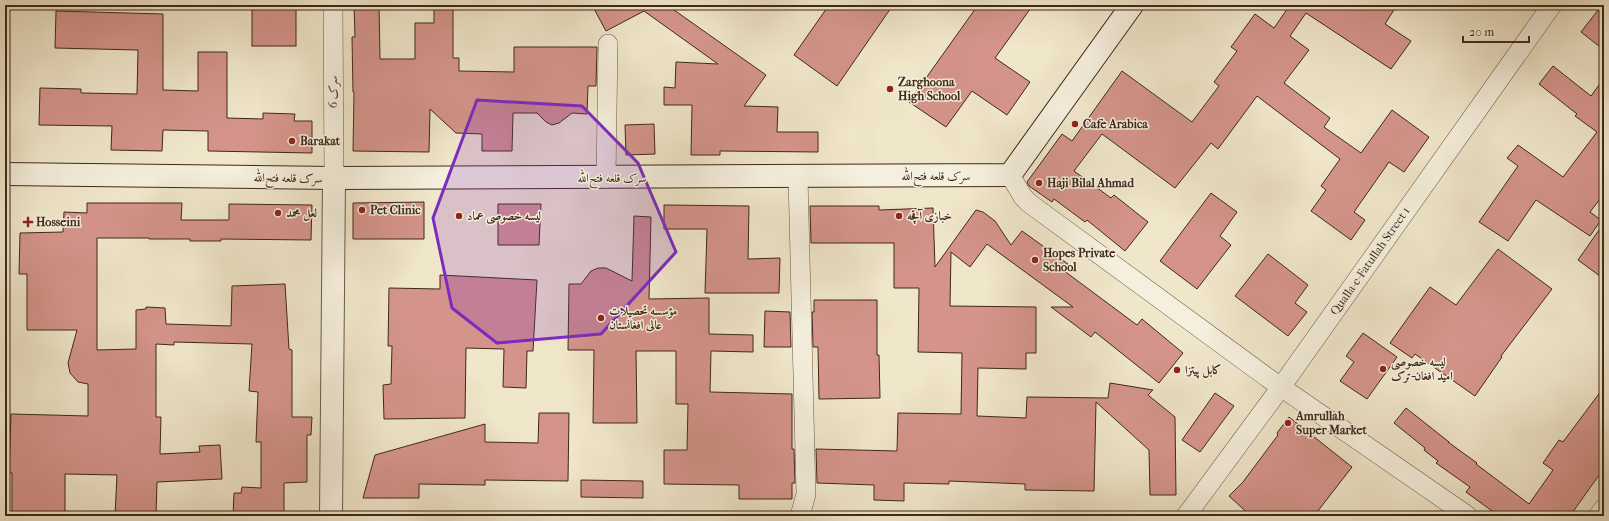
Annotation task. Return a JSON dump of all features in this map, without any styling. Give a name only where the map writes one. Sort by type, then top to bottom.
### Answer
[{"type":"main road","points":[[1010,175],[1132,5]]},
{"type":"main road","name":"سرک قلعه فتح‌الله","points":[[5,174],[334,178],[606,178],[1010,175]]},
{"type":"main road","points":[[331,516],[334,178]]},
{"type":"street","name":"سرک 6","points":[[333,5],[334,178]]},
{"type":"street","name":"Qualla-e-Fatullah Street 1","points":[[1186,516],[1281,387],[1552,5]]},
{"type":"street","points":[[606,178],[608,44]]},
{"type":"street","points":[[1010,175],[1023,197],[1029,203],[1281,387],[1468,516]]},
{"type":"street","points":[[798,177],[806,494],[800,516]]},
{"type":"street","points":[[1598,516],[1604,508]]},
{"type":"highlighted area","points":[[477,100],[582,106],[638,163],[676,252],[601,334],[497,343],[452,308],[433,218]]},
{"type":"building","points":[[252,5],[296,5],[296,46],[252,46]]},
{"type":"building","points":[[354,5],[379,5],[380,59],[415,59],[415,23],[434,23],[434,5],[453,5],[453,58],[459,58],[459,71],[514,72],[514,47],[597,47],[596,86],[588,86],[587,114],[572,113],[559,123],[552,125],[546,122],[537,113],[513,113],[512,151],[482,151],[482,134],[456,133],[430,109],[429,152],[353,151],[354,92],[352,37],[355,37]]},
{"type":"building","points":[[592,5],[667,5],[766,75],[744,106],[778,107],[777,132],[818,132],[818,152],[720,151],[720,155],[691,155],[692,105],[664,105],[664,87],[675,88],[676,62],[718,64],[644,11],[606,31]]},
{"type":"building","points":[[829,5],[893,5],[837,86],[794,55]]},
{"type":"building","points":[[978,5],[1033,5],[995,58],[1030,82],[1007,115],[972,91],[946,127],[909,102]]},
{"type":"building","points":[[1290,5],[1397,5],[1385,24],[1411,41],[1391,69],[1306,13],[1290,36],[1309,50],[1284,83],[1330,118],[1324,127],[1361,153],[1392,110],[1429,137],[1404,172],[1389,162],[1354,212],[1365,220],[1351,240],[1311,211],[1326,190],[1321,186],[1340,159],[1257,96],[1218,149],[1211,143],[1175,188],[1102,134],[1074,171],[1111,198],[1114,195],[1148,222],[1125,251],[1087,220],[1085,222],[1054,199],[1052,202],[1029,186],[1027,182],[1062,134],[1072,141],[1122,71],[1192,122],[1219,86],[1214,82],[1237,51],[1231,47],[1255,14],[1274,28]]},
{"type":"building","points":[[1602,5],[1604,5],[1604,50],[1581,32]]},
{"type":"building","points":[[56,11],[163,14],[163,90],[198,91],[198,52],[227,52],[227,118],[263,119],[263,113],[295,114],[294,121],[312,121],[312,153],[208,151],[208,131],[163,130],[162,151],[111,150],[112,126],[39,125],[40,88],[81,89],[81,93],[137,94],[138,50],[55,48]]},
{"type":"building","points":[[1553,66],[1591,96],[1604,78],[1604,194],[1590,212],[1601,220],[1590,236],[1536,200],[1508,241],[1479,222],[1518,166],[1507,158],[1518,145],[1563,177],[1597,132],[1575,116],[1577,114],[1539,84]]},
{"type":"building","points":[[654,124],[655,154],[626,155],[625,125]]},
{"type":"building","points":[[1211,193],[1237,212],[1220,236],[1231,245],[1197,289],[1160,261]]},
{"type":"building","points":[[424,202],[424,239],[353,239],[353,203]]},
{"type":"building","points":[[87,203],[182,203],[181,220],[229,220],[229,204],[312,205],[311,240],[221,239],[221,241],[190,241],[190,239],[97,238],[97,350],[136,349],[136,310],[146,309],[146,307],[165,308],[166,324],[231,326],[232,286],[285,284],[289,349],[292,350],[292,417],[312,417],[311,435],[307,435],[307,482],[284,483],[284,516],[233,516],[234,493],[241,493],[242,487],[261,488],[261,442],[256,442],[258,392],[249,391],[252,344],[174,342],[174,345],[156,344],[156,417],[161,417],[160,454],[200,452],[199,446],[220,445],[222,479],[157,482],[156,516],[115,516],[117,475],[65,474],[65,516],[12,516],[12,473],[9,473],[11,414],[88,416],[88,384],[78,382],[70,373],[68,363],[77,330],[27,330],[27,274],[19,274],[20,233],[63,232],[64,212],[87,213]]},
{"type":"building","points":[[498,204],[541,204],[539,245],[498,245]]},
{"type":"building","points":[[664,205],[749,206],[748,259],[780,258],[779,293],[705,293],[707,229],[664,229]]},
{"type":"building","points":[[810,206],[879,206],[879,210],[933,208],[935,267],[976,210],[983,212],[995,221],[1011,245],[1022,231],[1068,264],[1063,270],[1137,325],[1142,319],[1183,353],[1159,383],[1095,332],[1091,337],[1051,307],[1073,307],[987,244],[970,267],[951,252],[950,306],[1036,307],[1036,353],[1026,353],[1026,369],[978,368],[977,416],[1026,418],[1027,397],[1108,398],[1110,383],[1153,390],[1148,395],[1175,417],[1176,495],[1150,495],[1149,450],[1096,402],[1094,491],[1025,490],[1025,484],[949,481],[949,484],[904,483],[904,501],[874,500],[874,485],[817,483],[816,449],[897,451],[898,413],[961,414],[962,353],[918,352],[919,288],[894,288],[894,243],[811,243]]},
{"type":"building","points":[[634,216],[651,217],[649,299],[709,298],[709,334],[753,335],[753,352],[711,351],[710,392],[792,394],[792,449],[794,449],[795,483],[792,483],[792,499],[739,499],[739,485],[664,484],[664,450],[687,450],[688,404],[676,404],[676,351],[636,351],[637,423],[593,423],[594,350],[568,350],[569,284],[581,284],[591,271],[598,268],[606,268],[632,281]]},
{"type":"building","points":[[1604,223],[1604,279],[1578,260]]},
{"type":"building","points":[[1498,249],[1552,289],[1501,356],[1502,357],[1475,396],[1415,354],[1412,358],[1390,343],[1430,287],[1456,305]]},
{"type":"building","points":[[1268,254],[1308,285],[1295,303],[1307,312],[1288,336],[1235,296]]},
{"type":"building","points":[[440,275],[537,280],[533,351],[527,351],[526,388],[503,387],[504,349],[466,348],[465,418],[384,419],[383,385],[391,384],[392,346],[388,346],[389,288],[440,289]]},
{"type":"building","points":[[814,300],[877,300],[877,355],[879,355],[880,398],[819,399],[818,347],[813,347],[812,312],[814,312]]},
{"type":"building","points":[[765,311],[790,312],[791,347],[764,347]]},
{"type":"building","points":[[1363,333],[1397,357],[1367,399],[1340,381],[1354,362],[1346,356]]},
{"type":"building","points":[[1604,387],[1604,468],[1570,516],[1499,516],[1466,492],[1470,487],[1436,463],[1438,461],[1424,450],[1425,448],[1394,423],[1406,408],[1529,504],[1553,470],[1543,463],[1559,440],[1563,442]]},
{"type":"building","points":[[1215,393],[1234,406],[1200,452],[1182,440]]},
{"type":"building","points":[[539,413],[569,413],[568,481],[485,480],[485,485],[419,484],[419,498],[363,498],[375,455],[485,424],[485,442],[538,443]]},
{"type":"building","points":[[1289,417],[1352,467],[1314,516],[1251,516],[1229,496],[1243,482],[1278,435],[1277,433]]},
{"type":"building","points":[[581,480],[643,481],[643,498],[581,497]]},
{"type":"place","name":"Zarghoona High School","points":[[890,89]]},
{"type":"place","name":"Cafe Arabica","points":[[1075,124]]},
{"type":"place","name":"Barakat","points":[[292,141]]},
{"type":"place","name":"Haji Bilal Ahmad","points":[[1039,183]]},
{"type":"place","name":"Pet Clinic","points":[[362,210]]},
{"type":"place","name":"لعل محمد","points":[[278,213]]},
{"type":"place","name":"لیسه خصوصی عماد","points":[[459,216]]},
{"type":"place","name":"خبازی آقچه","points":[[899,216]]},
{"type":"place","name":"Hosseini","points":[[28,222]]},
{"type":"place","name":"Hopes Private School","points":[[1035,260]]},
{"type":"place","name":"مؤسسه تحصیلات عالی افغانستان","points":[[601,318]]},
{"type":"place","name":"لیسه خصوصی امید افغان-ترک","points":[[1383,369]]},
{"type":"place","name":"کابل پیتزا","points":[[1177,370]]},
{"type":"place","name":"Amrullah Super Market","points":[[1288,423]]}]
